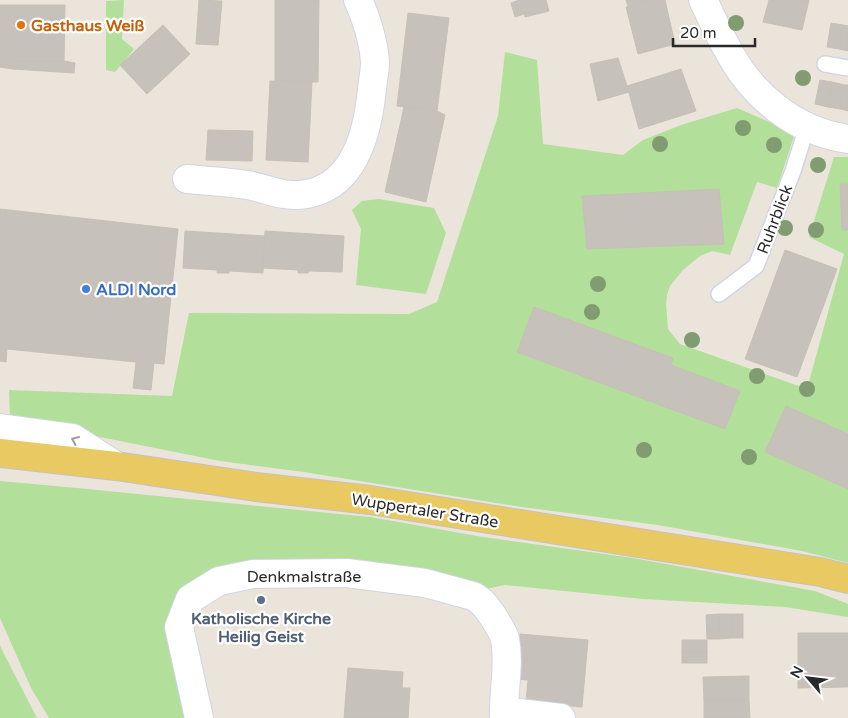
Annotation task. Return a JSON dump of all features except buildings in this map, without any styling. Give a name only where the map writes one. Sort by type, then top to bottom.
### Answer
[{"type":"main road","name":"Wuppertaler Straße","points":[[0,453],[116,466],[256,487],[370,500],[820,572],[848,579]]},
{"type":"street","points":[[186,179],[242,184],[277,193],[294,195],[319,191],[336,182],[350,166],[361,143],[367,123],[371,96],[375,62],[371,37],[358,0]]},
{"type":"street","points":[[703,0],[727,49],[744,76],[765,100],[779,111],[807,127],[828,135],[848,139]]},
{"type":"street","points":[[0,428],[74,438],[116,466]]},
{"type":"street","name":"Denkmalstraße","points":[[199,718],[179,627],[190,599],[219,581],[253,574],[347,573],[426,583],[479,599],[510,627],[505,640],[504,714],[561,718]]},
{"type":"lane","points":[[825,64],[848,68]]},
{"type":"lane","name":"Ruhrblick","points":[[719,294],[756,266],[793,171],[807,127]]},
{"type":"green space","points":[[124,0],[122,39],[134,49],[115,72],[106,70],[106,1]]},
{"type":"green space","points":[[505,52],[537,60],[543,144],[623,155],[643,140],[681,125],[737,108],[795,133],[777,188],[757,182],[730,255],[712,251],[700,256],[683,270],[670,286],[666,304],[668,329],[680,344],[807,389],[844,254],[809,237],[834,157],[848,157],[848,563],[802,551],[658,525],[515,506],[304,472],[220,461],[10,419],[9,390],[172,396],[189,313],[409,314],[437,302],[498,116]]},
{"type":"green space","points":[[379,199],[434,208],[446,233],[426,294],[356,285],[361,229],[352,210],[362,201]]},
{"type":"green space","points":[[0,481],[370,517],[483,537],[633,558],[815,591],[848,604],[848,617],[785,607],[643,599],[505,585],[476,591],[345,565],[190,595],[196,718],[49,718],[31,688],[0,618]]},
{"type":"green space","points":[[0,645],[3,652],[37,718],[0,718]]},
{"type":"place","name":"Gasthaus Weiß","points":[[21,25]]},
{"type":"place","name":"ALDI Nord","points":[[86,289]]},
{"type":"place","name":"Katholische Kirche Heilig Geist","points":[[261,600]]}]
